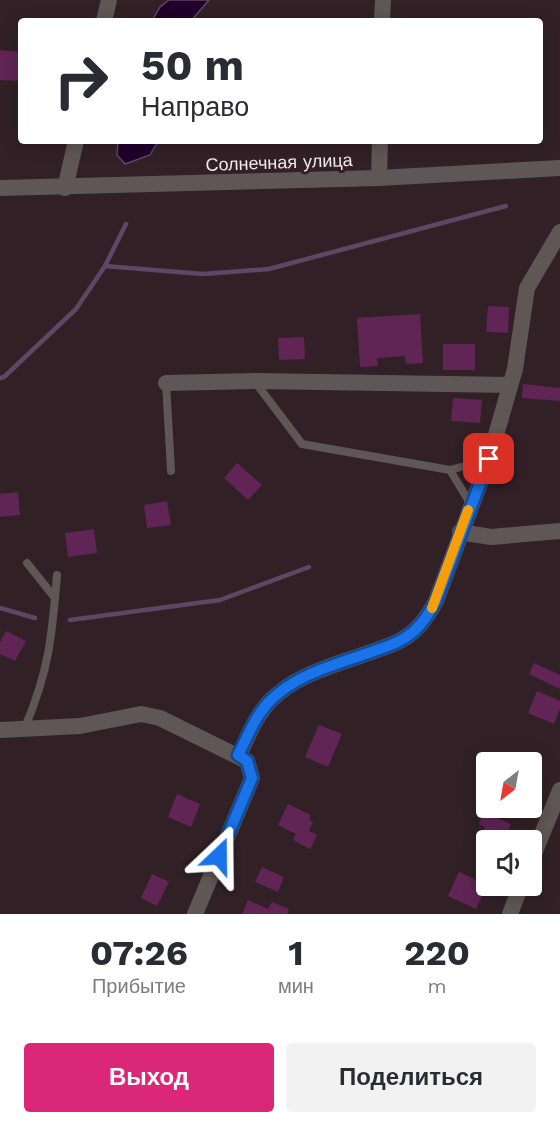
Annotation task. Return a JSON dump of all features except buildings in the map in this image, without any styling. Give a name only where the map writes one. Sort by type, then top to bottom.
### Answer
[{"type":"street","points":[[105,18],[109,0]]},
{"type":"street","points":[[382,18],[383,0]]},
{"type":"street","points":[[65,188],[75,144]]},
{"type":"street","points":[[379,178],[380,144]]},
{"type":"street","name":"Солнечная улица","points":[[0,188],[379,178],[560,168]]},
{"type":"street","points":[[238,755],[257,718],[270,700],[290,684],[308,675],[394,644],[413,632],[436,601],[470,503],[489,459],[515,369],[527,288],[560,232]]},
{"type":"street","points":[[166,383],[255,381],[510,385]]},
{"type":"street","points":[[460,531],[491,537],[560,531]]},
{"type":"street","points":[[0,730],[80,726],[141,714],[160,718],[247,761],[252,778],[195,914]]},
{"type":"street","points":[[542,834],[560,790]]},
{"type":"street","points":[[510,914],[517,896]]},
{"type":"lane","points":[[255,381],[302,444],[450,470],[470,467],[489,459]]},
{"type":"lane","points":[[166,383],[171,471]]},
{"type":"lane","points":[[450,470],[470,503]]},
{"type":"lane","points":[[27,563],[40,583],[55,598]]},
{"type":"lane","points":[[25,727],[45,675],[52,636],[57,575]]},
{"type":"shaded area","points":[[169,0],[209,0],[194,18],[154,18],[160,7]]},
{"type":"shaded area","points":[[118,144],[156,144],[150,155],[125,164],[117,155]]},
{"type":"waterway","points":[[105,266],[203,274],[269,269],[506,206]]},
{"type":"waterway","points":[[0,378],[4,377],[76,309],[105,266],[126,224]]},
{"type":"waterway","points":[[70,620],[220,600],[309,567]]},
{"type":"waterway","points":[[0,608],[35,618]]},
{"type":"slow traffic","points":[[432,608],[468,510]]},
{"type":"route","points":[[219,856],[252,778],[247,761],[238,755],[257,718],[270,700],[290,684],[308,675],[394,644],[413,632],[436,601],[470,503],[489,459]]}]
